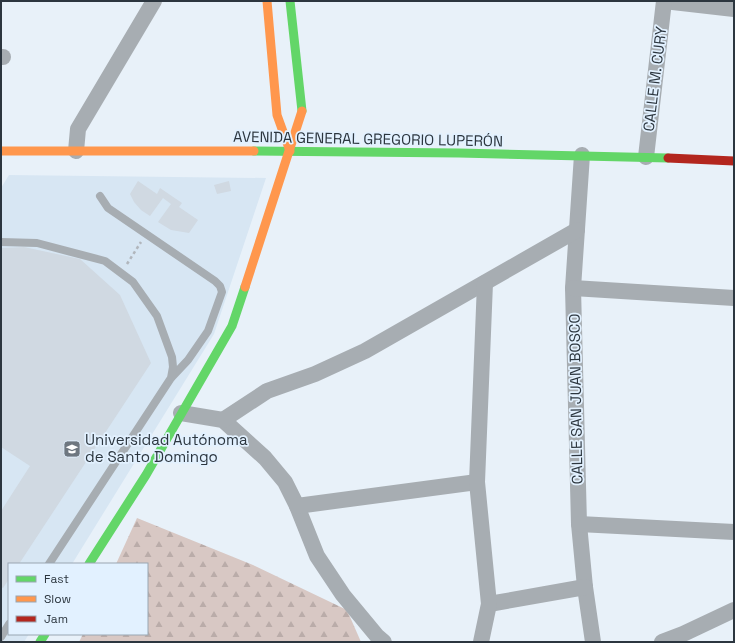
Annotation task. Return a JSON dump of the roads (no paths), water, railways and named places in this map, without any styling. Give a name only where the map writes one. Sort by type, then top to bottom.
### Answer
[{"type":"main road","points":[[267,1],[277,115],[290,151]]},
{"type":"main road","points":[[90,563],[146,474],[232,326],[302,113],[290,1]]},
{"type":"main road","name":"AVENIDA GENERAL GREGORIO LUPERÓN","points":[[1,151],[290,151],[582,155],[734,161]]},
{"type":"street","points":[[76,151],[78,129],[154,1]]},
{"type":"street","points":[[664,1],[734,9]]},
{"type":"street","name":"CALLE M. CURY","points":[[646,157],[664,1]]},
{"type":"street","name":"CALLE SAN JUAN BOSCO","points":[[582,155],[573,288],[579,524],[585,587],[593,642]]},
{"type":"street","points":[[223,420],[267,391],[315,374],[364,351],[577,230]]},
{"type":"street","points":[[481,642],[489,604],[476,482],[485,283]]},
{"type":"street","points":[[573,288],[734,298]]},
{"type":"street","points":[[181,413],[223,420],[265,458],[285,482],[297,506],[317,556],[343,595],[377,636],[384,642]]},
{"type":"street","points":[[297,506],[476,482]]},
{"type":"street","points":[[579,524],[734,532]]},
{"type":"street","points":[[489,604],[585,587]]},
{"type":"street","points":[[662,642],[682,638],[734,610]]},
{"type":"lane","points":[[50,563],[171,378],[188,360],[208,331],[222,292],[220,286],[215,281],[108,208],[100,196]]},
{"type":"lane","points":[[1,242],[37,243],[105,261],[121,273],[132,282],[157,316],[172,357],[173,367],[171,378]]},
{"type":"lane","points":[[1,637],[8,626]]},
{"type":"place","name":"Universidad Autónoma de Santo Domingo","points":[[72,449]]}]
